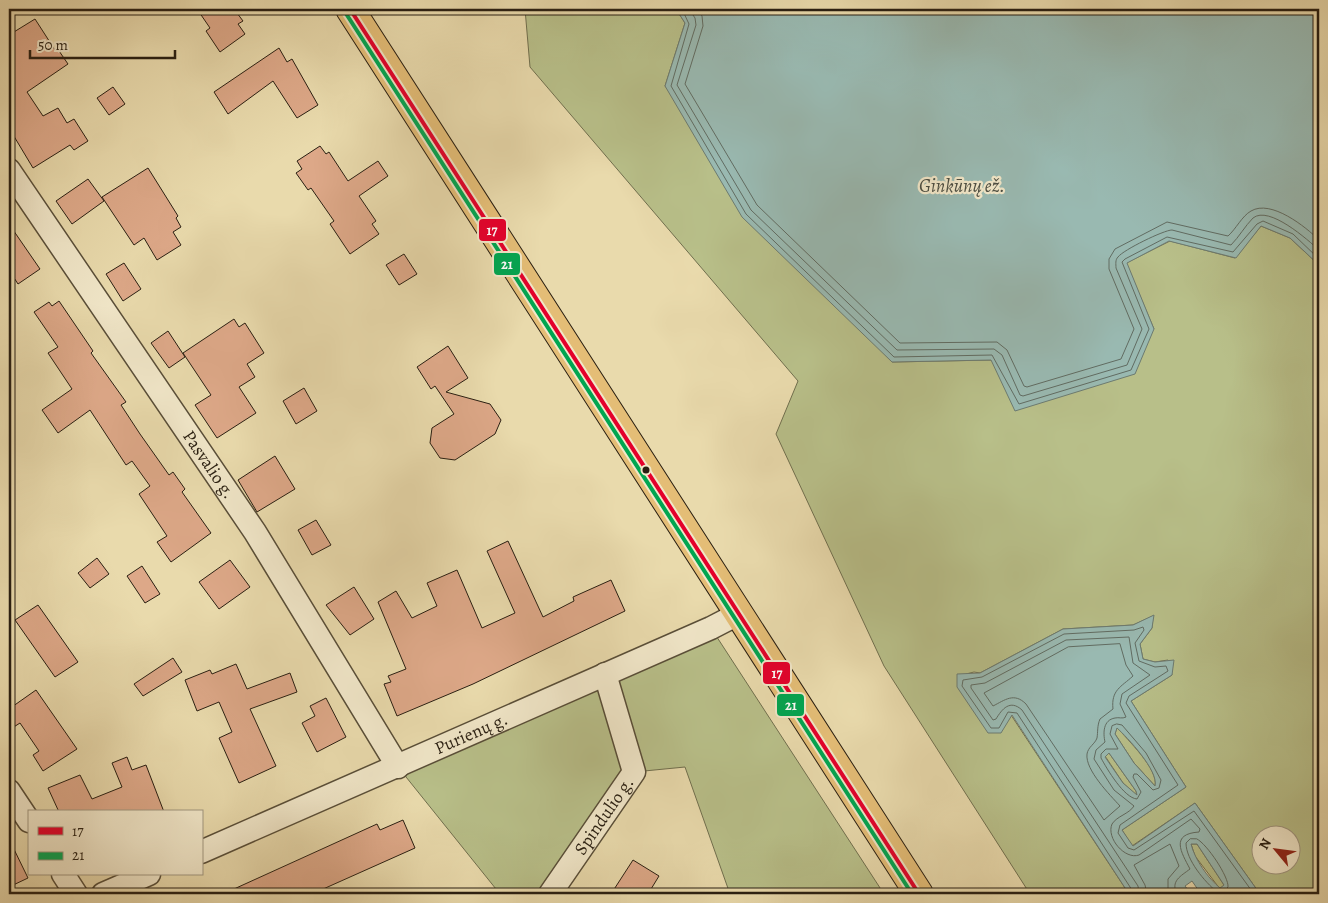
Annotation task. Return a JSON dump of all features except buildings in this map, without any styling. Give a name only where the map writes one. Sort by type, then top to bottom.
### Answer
[{"type":"highway","points":[[350,9],[919,894]]},
{"type":"street","name":"Pasvalio g.","points":[[9,170],[255,532],[398,767]]},
{"type":"street","name":"Purienų g.","points":[[202,852],[398,767],[740,613]]},
{"type":"street","name":"Spindulio g.","points":[[550,894],[634,772],[605,674]]},
{"type":"street","points":[[9,791],[28,820]]},
{"type":"street","points":[[64,876],[76,894]]},
{"type":"street","points":[[103,894],[144,876]]},
{"type":"green space","points":[[525,9],[676,9],[685,23],[665,86],[892,362],[991,360],[1154,329],[1126,263],[1170,241],[1235,258],[1261,226],[1290,238],[1319,265],[1319,894],[1260,894],[1195,803],[1132,846],[1122,830],[1186,787],[1131,701],[1172,675],[1168,660],[1155,662],[1143,659],[1140,644],[1152,628],[1153,616],[1133,625],[1063,629],[980,673],[966,674],[1011,715],[1129,894],[1030,894],[884,666],[776,434],[798,381],[530,67]]},
{"type":"green space","points":[[711,628],[884,894],[730,894],[685,767],[634,772],[550,894],[500,894],[398,767]]},
{"type":"green space","points":[[1117,727],[1147,763],[1155,779],[1155,786],[1134,763],[1115,734]]},
{"type":"green space","points":[[1109,753],[1136,791],[1137,796],[1123,783],[1105,756]]},
{"type":"green space","points":[[1191,844],[1197,844],[1224,885],[1220,889],[1195,856]]},
{"type":"water","name":"Ginkūnų ež.","points":[[676,9],[1319,9],[1319,265],[1290,238],[1261,226],[1236,258],[1169,241],[1127,263],[1154,329],[1135,374],[1015,411],[991,360],[892,362],[742,217],[665,86],[685,23]]},
{"type":"water","points":[[1154,615],[1152,628],[1140,644],[1143,659],[1155,662],[1174,660],[1172,675],[1131,701],[1186,787],[1122,830],[1133,846],[1195,803],[1260,894],[1201,894],[1192,881],[1185,886],[1191,894],[1129,894],[1012,715],[1001,733],[988,733],[957,687],[957,674],[980,673],[1063,629],[1133,625]],"holes":[[[1117,728],[1147,763],[1155,780],[1155,786],[1134,763],[1115,734]],[[1109,753],[1137,795],[1123,783],[1105,757]],[[1191,844],[1197,844],[1224,885],[1220,888],[1211,879],[1202,868]]]},
{"type":"transit line","name":"17","points":[[350,9],[919,894]]},
{"type":"transit line","name":"21","points":[[345,12],[912,894]]}]
